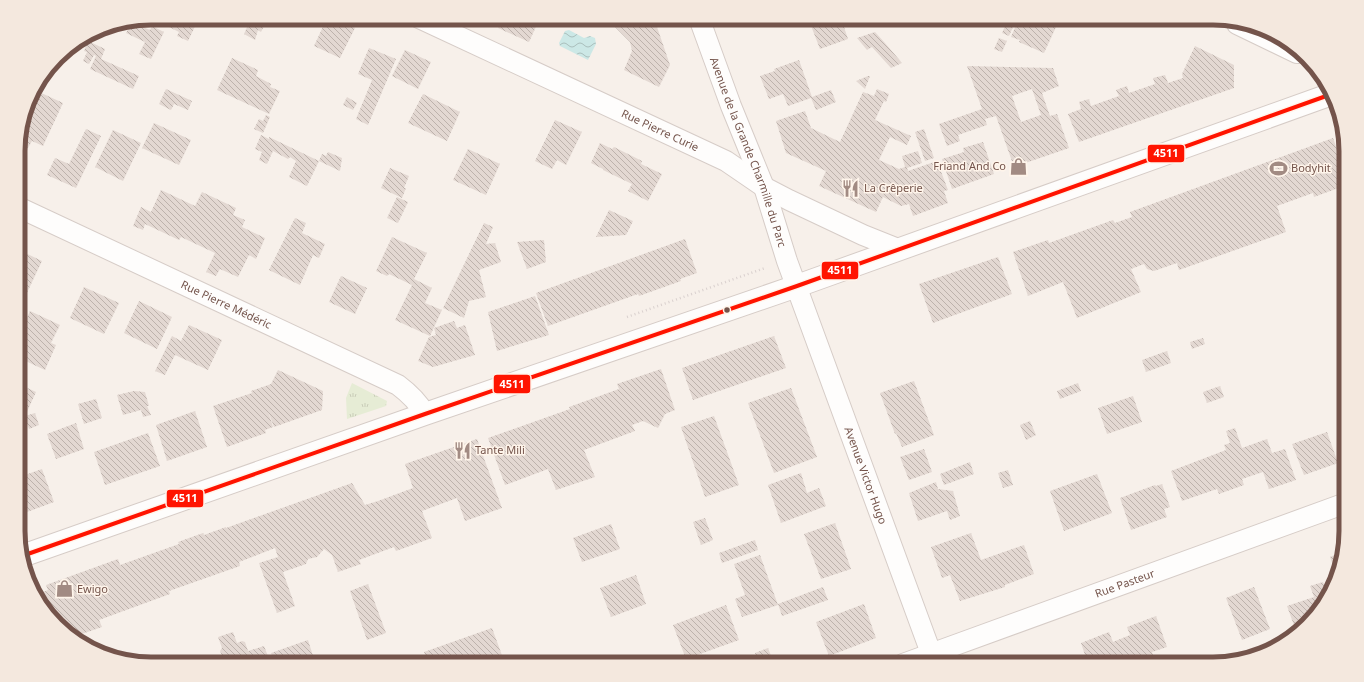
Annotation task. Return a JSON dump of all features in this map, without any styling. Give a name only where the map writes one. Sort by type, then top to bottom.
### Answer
[{"type":"street","name":"Rue Pierre Curie","points":[[434,25],[726,161],[764,187],[863,235],[898,249]]},
{"type":"street","name":"Avenue de la Grande Charmille du Parc","points":[[702,25],[731,106],[764,187],[787,261],[797,286]]},
{"type":"street","points":[[1255,33],[1284,47]]},
{"type":"street","points":[[27,554],[425,414],[797,286],[1326,96]]},
{"type":"street","name":"Rue Pierre Médéric","points":[[25,210],[398,385],[410,394],[425,414]]},
{"type":"street","name":"Avenue Victor Hugo","points":[[797,286],[933,657]]},
{"type":"street","name":"Rue Pasteur","points":[[939,657],[1339,506]]},
{"type":"green space","points":[[352,383],[387,401],[386,406],[347,419],[346,398]]},
{"type":"water","points":[[569,30],[584,38],[590,36],[595,38],[596,44],[588,60],[560,46],[559,43],[565,31]]},
{"type":"building","points":[[140,25],[150,30],[152,26],[164,32],[151,59],[139,54],[145,42],[126,33],[129,27]]},
{"type":"building","points":[[165,25],[196,25],[188,41],[177,36],[179,32]]},
{"type":"building","points":[[248,25],[264,25],[261,32],[258,30],[255,40],[244,34]]},
{"type":"building","points":[[324,25],[348,25],[355,28],[340,58],[314,46]]},
{"type":"building","points":[[500,25],[537,25],[529,42],[498,28]]},
{"type":"building","points":[[620,25],[661,25],[657,27],[670,65],[659,87],[624,70],[632,51],[630,42],[615,27]]},
{"type":"building","points":[[811,25],[843,25],[848,39],[820,49]]},
{"type":"building","points":[[1006,25],[1013,27],[1009,36],[1002,33]]},
{"type":"building","points":[[1016,25],[1057,25],[1044,53],[1019,42],[1020,40],[1011,37]]},
{"type":"building","points":[[875,32],[902,63],[891,68],[872,47],[867,50],[857,38]]},
{"type":"building","points":[[999,38],[1007,41],[1002,52],[994,49]]},
{"type":"building","points":[[89,42],[105,49],[101,59],[139,76],[133,89],[90,69],[96,56],[94,55],[89,64],[83,61],[87,52],[84,51]]},
{"type":"building","points":[[1195,46],[1234,65],[1234,88],[1079,142],[1068,114],[1081,109],[1079,102],[1089,99],[1091,106],[1119,96],[1116,90],[1127,86],[1129,93],[1155,84],[1153,78],[1165,75],[1168,83],[1183,78],[1182,74]]},
{"type":"building","points":[[369,48],[396,59],[368,125],[356,119],[372,80],[358,74]]},
{"type":"building","points":[[405,50],[431,62],[418,89],[392,76]]},
{"type":"building","points":[[232,58],[258,70],[256,76],[271,84],[270,87],[280,91],[269,114],[217,90]]},
{"type":"building","points":[[799,60],[812,97],[831,90],[836,102],[816,110],[811,98],[788,106],[783,94],[769,99],[760,76]]},
{"type":"building","points":[[967,66],[1053,68],[1059,86],[1042,93],[1050,116],[1057,114],[1069,148],[1014,167],[996,116],[985,119],[987,125],[958,135],[960,141],[947,146],[939,124],[982,109]],"holes":[[[1032,89],[1041,115],[1021,122],[1012,96]]]},
{"type":"building","points":[[870,76],[865,89],[856,81]]},
{"type":"building","points":[[166,89],[192,101],[188,110],[174,104],[171,110],[159,104]]},
{"type":"building","points":[[877,89],[889,94],[875,120],[911,136],[907,145],[890,137],[879,160],[899,169],[905,167],[902,156],[918,151],[922,163],[907,168],[908,171],[937,161],[948,190],[944,191],[948,203],[913,216],[909,204],[901,206],[883,197],[876,212],[819,186],[826,171],[786,153],[776,121],[805,111],[811,128],[840,142],[863,92],[874,96]]},
{"type":"building","points":[[40,92],[63,103],[43,146],[32,141],[28,148],[25,146],[25,143],[29,119]]},
{"type":"building","points":[[423,94],[460,112],[447,141],[408,123]]},
{"type":"building","points":[[347,97],[357,103],[353,110],[343,105]]},
{"type":"building","points":[[266,115],[270,117],[263,133],[254,129],[259,119],[263,121]]},
{"type":"building","points":[[555,120],[582,132],[566,165],[557,160],[552,169],[535,161]]},
{"type":"building","points":[[154,123],[191,140],[179,165],[142,148]]},
{"type":"building","points":[[86,129],[101,136],[76,188],[47,175],[55,158],[69,164]]},
{"type":"building","points":[[924,129],[934,158],[925,161],[915,132]]},
{"type":"building","points":[[113,130],[141,143],[123,181],[95,167]]},
{"type":"building","points":[[261,135],[269,139],[269,137],[319,161],[307,186],[289,177],[296,161],[290,157],[288,159],[273,151],[267,164],[259,160],[262,152],[255,149]]},
{"type":"building","points":[[1333,138],[1339,155],[1339,188],[1314,197],[1313,193],[1277,206],[1286,232],[1179,270],[1177,263],[1154,271],[1147,269],[1144,264],[1131,269],[1141,292],[1077,318],[1063,282],[1028,296],[1013,252],[1048,240],[1049,243],[1113,220],[1115,223],[1132,217],[1130,212]]},
{"type":"building","points":[[983,142],[994,174],[952,189],[942,159],[964,152],[963,148]]},
{"type":"building","points":[[600,143],[612,149],[614,147],[642,161],[641,164],[662,174],[648,201],[628,191],[632,184],[591,163]]},
{"type":"building","points":[[468,149],[500,164],[486,195],[453,180]]},
{"type":"building","points":[[328,152],[342,158],[340,171],[319,161],[322,154],[326,156]]},
{"type":"building","points":[[390,168],[409,176],[402,198],[381,188]]},
{"type":"building","points":[[161,190],[195,206],[202,192],[236,208],[233,215],[245,220],[242,227],[265,238],[256,259],[249,255],[238,277],[220,269],[216,276],[206,272],[215,253],[181,237],[179,240],[145,224],[143,230],[133,226],[141,207],[151,212]]},
{"type":"building","points":[[397,197],[408,202],[398,223],[387,218]]},
{"type":"building","points":[[609,210],[633,221],[626,235],[596,237]]},
{"type":"building","points":[[295,218],[306,223],[302,233],[325,244],[319,258],[313,255],[300,285],[269,270]]},
{"type":"building","points":[[484,223],[493,227],[486,244],[495,243],[501,262],[479,270],[486,297],[469,301],[464,318],[443,308]]},
{"type":"building","points":[[392,237],[427,253],[414,279],[432,288],[425,303],[442,310],[430,336],[395,320],[412,285],[389,274],[387,276],[376,271]]},
{"type":"building","points":[[685,239],[697,273],[680,279],[681,281],[639,296],[638,294],[548,326],[536,293]]},
{"type":"building","points":[[544,240],[546,262],[527,269],[517,242]]},
{"type":"building","points":[[25,253],[42,261],[25,297]]},
{"type":"building","points":[[998,257],[1012,294],[933,323],[919,284]]},
{"type":"building","points":[[341,276],[367,288],[355,314],[329,302]]},
{"type":"building","points":[[84,287],[119,303],[104,334],[70,318]]},
{"type":"building","points":[[535,296],[549,335],[497,351],[488,312]]},
{"type":"building","points":[[139,301],[172,317],[157,349],[124,333]]},
{"type":"building","points":[[30,311],[60,325],[51,343],[56,345],[45,370],[25,361],[25,322]]},
{"type":"building","points":[[454,321],[457,328],[465,325],[475,355],[433,367],[418,361],[429,337],[436,335],[434,328]]},
{"type":"building","points":[[189,325],[222,340],[208,370],[175,355],[165,375],[155,371],[172,336],[181,341]]},
{"type":"building","points":[[774,336],[786,368],[693,400],[682,368]]},
{"type":"building","points":[[1203,338],[1205,344],[1192,349],[1190,342]]},
{"type":"building","points":[[1167,351],[1171,363],[1146,372],[1142,360]]},
{"type":"building","points":[[661,369],[675,410],[665,414],[658,428],[643,421],[632,425],[635,431],[584,450],[595,477],[556,490],[548,469],[505,485],[488,438],[570,409],[569,407],[619,389],[617,384]]},
{"type":"building","points":[[278,370],[323,391],[322,410],[274,427],[268,411],[273,427],[265,430],[266,433],[227,447],[213,406],[252,393],[251,391],[271,384]]},
{"type":"building","points":[[914,381],[934,435],[902,447],[896,433],[895,434],[880,393]]},
{"type":"building","points":[[1078,383],[1081,391],[1060,399],[1057,391]]},
{"type":"building","points":[[1220,386],[1224,397],[1207,403],[1203,392]]},
{"type":"building","points":[[25,387],[36,392],[25,416]]},
{"type":"building","points":[[791,388],[817,457],[774,473],[748,403]]},
{"type":"building","points":[[134,391],[145,392],[149,406],[147,406],[151,415],[143,417],[141,410],[123,415],[117,395]]},
{"type":"building","points":[[1133,396],[1142,422],[1107,434],[1098,408]]},
{"type":"building","points":[[96,399],[102,418],[84,424],[78,404]]},
{"type":"building","points":[[195,411],[207,447],[167,461],[156,425]]},
{"type":"building","points":[[35,413],[39,425],[29,429],[25,416]]},
{"type":"building","points":[[714,416],[739,485],[705,497],[681,427]]},
{"type":"building","points":[[1030,421],[1036,435],[1026,440],[1020,425]]},
{"type":"building","points":[[76,423],[84,449],[56,459],[47,434]]},
{"type":"building","points":[[1235,428],[1242,448],[1267,439],[1272,453],[1285,449],[1296,480],[1269,489],[1263,472],[1242,479],[1244,485],[1219,494],[1217,489],[1182,501],[1171,471],[1226,450],[1224,445],[1230,443],[1226,431]]},
{"type":"building","points":[[1327,432],[1338,463],[1304,475],[1292,444]]},
{"type":"building","points":[[148,433],[160,466],[105,485],[94,452]]},
{"type":"building","points":[[477,439],[502,508],[465,521],[457,498],[422,511],[432,538],[396,551],[394,547],[359,560],[361,564],[338,572],[332,555],[324,549],[317,557],[308,559],[306,564],[283,572],[295,606],[277,613],[259,563],[278,557],[275,548],[239,562],[240,566],[169,591],[170,594],[99,620],[102,627],[79,635],[56,614],[41,593],[48,590],[46,585],[118,559],[120,565],[179,544],[178,542],[203,533],[204,535],[226,528],[352,483],[365,505],[378,501],[413,488],[405,464]]},
{"type":"building","points":[[924,449],[932,472],[909,480],[900,457]]},
{"type":"building","points":[[970,462],[974,474],[944,485],[940,474]]},
{"type":"building","points":[[42,469],[54,502],[25,513],[25,475]]},
{"type":"building","points":[[1008,470],[1013,485],[1003,488],[998,473]]},
{"type":"building","points":[[801,473],[807,493],[819,488],[826,506],[781,523],[768,485]]},
{"type":"building","points":[[1097,474],[1112,513],[1064,531],[1050,491]]},
{"type":"building","points":[[936,482],[938,489],[953,491],[960,516],[950,520],[947,511],[918,521],[909,493]]},
{"type":"building","points":[[1162,484],[1170,507],[1164,509],[1167,517],[1131,530],[1120,498],[1155,485]]},
{"type":"building","points":[[705,518],[713,540],[701,545],[693,522]]},
{"type":"building","points":[[835,523],[851,569],[821,579],[804,534]]},
{"type":"building","points":[[611,524],[620,549],[582,562],[573,538]]},
{"type":"building","points":[[971,533],[981,560],[1024,545],[1034,574],[1005,585],[1005,587],[960,601],[950,575],[942,578],[931,547]]},
{"type":"building","points":[[755,540],[758,550],[722,563],[719,553]]},
{"type":"building","points":[[1337,554],[1333,567],[1330,557]]},
{"type":"building","points":[[760,555],[778,605],[742,617],[735,599],[745,595],[734,564]]},
{"type":"building","points":[[636,575],[646,604],[611,617],[600,588]]},
{"type":"building","points":[[1323,582],[1325,588],[1308,614],[1295,627],[1287,606],[1314,597],[1310,586]]},
{"type":"building","points":[[368,584],[386,633],[367,640],[350,591]]},
{"type":"building","points":[[823,587],[828,600],[782,616],[778,604]]},
{"type":"building","points":[[1254,587],[1270,629],[1242,640],[1226,598]]},
{"type":"building","points":[[864,604],[876,638],[829,656],[816,622]]},
{"type":"building","points":[[726,605],[739,640],[692,657],[685,657],[673,625]]},
{"type":"building","points":[[1156,616],[1167,647],[1152,652],[1154,657],[1086,657],[1081,643],[1109,632],[1113,642],[1130,635],[1127,627]]},
{"type":"building","points":[[492,628],[503,657],[426,657],[424,652]]},
{"type":"building","points":[[233,632],[237,643],[242,641],[245,642],[248,651],[264,646],[268,657],[223,657],[220,651],[222,648],[218,637]]},
{"type":"building","points":[[308,640],[313,657],[272,657],[271,653]]},
{"type":"building","points":[[768,648],[772,657],[756,657],[755,653]]},
{"type":"transit line","name":"4511","points":[[27,554],[425,414],[797,286],[1326,96]]},
{"type":"place","name":"Friand And Co","points":[[1019,166]]},
{"type":"place","name":"Bodyhit","points":[[1278,168]]},
{"type":"place","name":"La Crêperie","points":[[851,188]]},
{"type":"place","name":"Tante Mili","points":[[462,450]]},
{"type":"place","name":"Ewigo","points":[[64,589]]}]
